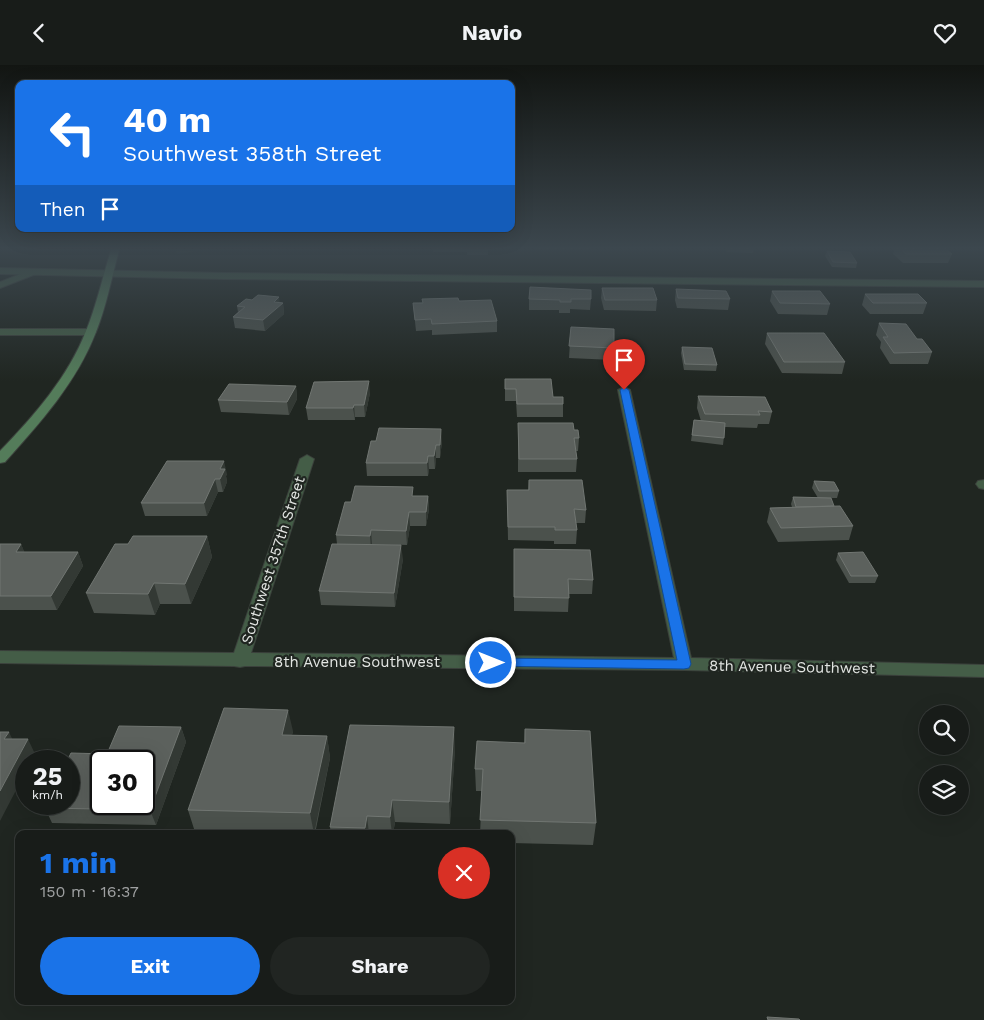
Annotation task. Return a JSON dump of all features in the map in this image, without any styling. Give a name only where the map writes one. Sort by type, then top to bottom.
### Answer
[{"type":"main road","points":[[0,459],[21,437],[63,384],[91,331],[102,292]]},
{"type":"street","points":[[0,332],[91,331]]},
{"type":"street","points":[[624,390],[684,664]]},
{"type":"street","name":"Southwest 357th Street","points":[[240,661],[307,459]]},
{"type":"street","name":"8th Avenue Southwest","points":[[0,657],[240,661],[684,664],[984,671]]},
{"type":"building","points":[[530,292],[591,292],[591,299],[571,299],[571,302],[529,299]]},
{"type":"building","points":[[603,292],[654,292],[657,300],[605,300]]},
{"type":"building","points":[[677,292],[726,292],[730,299],[678,298]]},
{"type":"building","points":[[772,292],[820,292],[830,304],[780,303]]},
{"type":"building","points":[[865,294],[918,294],[927,303],[873,303]]},
{"type":"building","points":[[258,295],[279,297],[274,302],[283,303],[263,320],[233,317],[245,307],[237,306],[246,299],[252,300]]},
{"type":"building","points":[[458,298],[459,301],[491,300],[497,321],[432,324],[431,319],[415,320],[413,303],[423,303],[422,299]]},
{"type":"building","points":[[879,323],[906,324],[917,339],[922,339],[932,352],[894,353],[883,337],[888,337]]},
{"type":"building","points":[[571,327],[614,329],[614,348],[569,346]]},
{"type":"building","points":[[767,333],[824,333],[845,362],[784,362]]},
{"type":"building","points":[[682,347],[712,348],[717,365],[685,364]]},
{"type":"building","points":[[505,379],[551,379],[553,397],[563,397],[563,404],[517,404],[516,389],[505,389]]},
{"type":"building","points":[[369,381],[364,405],[354,405],[353,408],[306,408],[314,382]]},
{"type":"building","points":[[229,384],[296,386],[287,402],[218,400]]},
{"type":"building","points":[[698,396],[765,397],[772,412],[758,411],[760,415],[705,414]]},
{"type":"building","points":[[694,420],[725,423],[724,438],[692,435]]},
{"type":"building","points":[[518,423],[573,423],[574,430],[578,430],[579,438],[574,438],[577,459],[519,459]]},
{"type":"building","points":[[379,428],[441,429],[440,445],[436,445],[434,456],[428,456],[427,463],[366,463],[371,441],[376,441]]},
{"type":"building","points":[[167,461],[224,461],[220,469],[225,469],[220,479],[215,479],[204,503],[141,503]]},
{"type":"building","points":[[529,480],[582,480],[586,510],[574,509],[577,530],[555,530],[555,527],[508,527],[507,490],[529,490]]},
{"type":"building","points":[[814,481],[834,482],[839,491],[819,491]]},
{"type":"building","points":[[355,486],[413,487],[412,496],[428,496],[426,512],[409,512],[406,531],[371,530],[370,536],[336,535],[345,502],[351,502]]},
{"type":"building","points":[[793,497],[831,498],[834,506],[796,507]]},
{"type":"building","points":[[840,506],[853,526],[781,528],[770,508]]},
{"type":"building","points":[[133,536],[207,536],[185,584],[154,583],[148,594],[86,593],[115,544],[128,544]]},
{"type":"building","points":[[0,544],[21,544],[16,552],[78,552],[51,596],[0,596]]},
{"type":"building","points":[[332,544],[401,545],[394,593],[319,591]]},
{"type":"building","points":[[514,549],[590,550],[593,580],[568,579],[569,598],[514,597]]},
{"type":"building","points":[[863,552],[878,576],[851,576],[838,553]]},
{"type":"building","points":[[224,708],[288,710],[282,735],[327,736],[310,813],[188,810]]},
{"type":"building","points":[[350,725],[454,727],[449,802],[392,800],[390,817],[367,816],[365,828],[330,827]]},
{"type":"building","points":[[119,726],[181,727],[155,797],[155,750],[109,750]]},
{"type":"building","points":[[525,729],[590,731],[596,823],[480,820],[483,769],[475,769],[477,741],[525,743]]},
{"type":"building","points":[[0,732],[9,732],[4,739],[28,739],[22,750],[15,750],[15,763],[0,791]]},
{"type":"building","points":[[80,753],[90,754],[90,809],[80,809]]},
{"type":"building","points":[[767,1017],[799,1019],[800,1020],[768,1020]]},
{"type":"route","points":[[491,663],[684,664],[624,390]]}]
